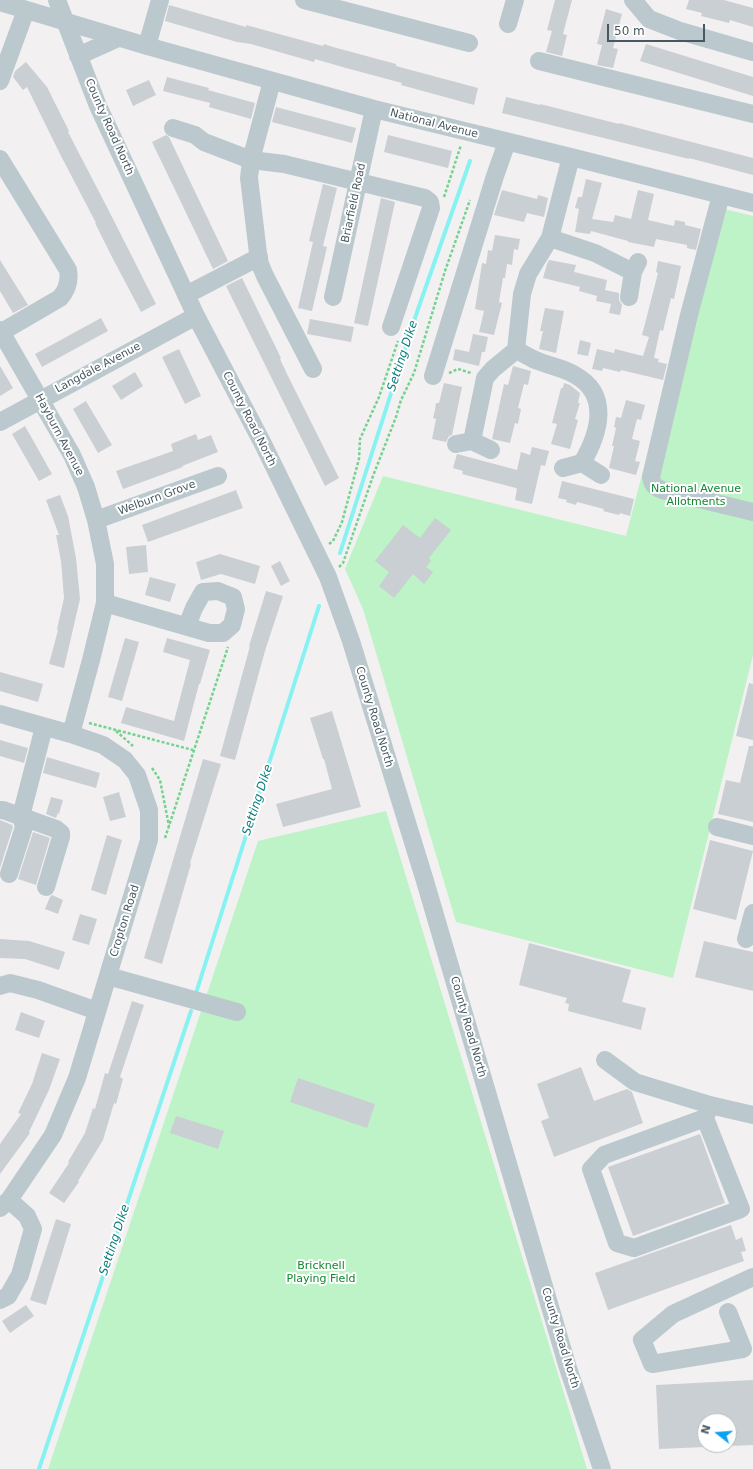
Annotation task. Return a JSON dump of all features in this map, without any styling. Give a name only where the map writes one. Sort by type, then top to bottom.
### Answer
[{"type":"street","name":"County Road North","points":[[57,0],[98,106],[186,295],[263,444],[328,577],[351,640],[423,874],[568,1368],[602,1469]]},
{"type":"street","points":[[147,46],[160,0]]},
{"type":"street","points":[[304,0],[469,43]]},
{"type":"street","points":[[508,24],[515,0]]},
{"type":"street","points":[[633,0],[648,19],[680,31],[753,52]]},
{"type":"street","name":"National Avenue","points":[[0,2],[118,38],[374,110],[466,131],[753,203]]},
{"type":"street","points":[[0,80],[26,10]]},
{"type":"street","points":[[78,56],[118,38]]},
{"type":"street","points":[[539,61],[753,114]]},
{"type":"street","points":[[272,81],[251,160],[249,178],[259,257],[265,276],[313,369]]},
{"type":"street","name":"Briarfield Road","points":[[333,296],[374,110]]},
{"type":"street","points":[[173,128],[195,135],[204,142],[251,160],[284,164],[358,181],[425,198],[430,202],[431,208],[395,334]]},
{"type":"street","points":[[433,376],[507,142]]},
{"type":"street","points":[[491,450],[464,442],[485,378],[493,369],[516,350],[522,294],[528,274],[550,238],[571,157]]},
{"type":"street","points":[[0,159],[68,270],[69,276],[64,292],[60,298],[0,332]]},
{"type":"street","points":[[721,195],[689,315],[651,477],[652,483],[662,490],[753,512]]},
{"type":"street","points":[[550,238],[635,267],[628,297]]},
{"type":"street","points":[[186,295],[259,257]]},
{"type":"street","name":"Langdale Avenue","points":[[0,422],[40,399],[196,316]]},
{"type":"street","name":"Hayburn Avenue","points":[[0,332],[72,455],[86,487],[96,520],[105,564],[105,603],[73,727]]},
{"type":"street","points":[[516,350],[536,360],[575,375],[592,389],[597,399],[598,426],[590,449],[582,463],[563,468]]},
{"type":"street","points":[[582,463],[601,475]]},
{"type":"street","name":"Welburn Grove","points":[[96,520],[218,476]]},
{"type":"street","points":[[105,603],[187,626],[209,634],[224,633],[232,625],[236,609],[233,597],[218,590],[203,592],[194,608],[187,626]]},
{"type":"street","name":"Cropton Road","points":[[0,714],[44,727],[73,727],[103,745],[125,760],[137,775],[150,810],[149,840],[147,848],[77,1078],[53,1135],[4,1204],[27,1216],[33,1229],[20,1275],[8,1296],[0,1300]]},
{"type":"street","points":[[9,874],[24,828],[21,816],[44,727]]},
{"type":"street","points":[[0,810],[56,829],[61,833],[46,887]]},
{"type":"street","points":[[717,827],[753,836]]},
{"type":"street","points":[[746,939],[753,913]]},
{"type":"street","points":[[108,976],[237,1012]]},
{"type":"street","points":[[0,986],[10,983],[38,990],[97,1011]]},
{"type":"street","points":[[605,1060],[635,1082],[708,1112],[753,1116]]},
{"type":"street","points":[[708,1112],[741,1209],[634,1248],[617,1243],[591,1168],[604,1155],[708,1112]]},
{"type":"street","points":[[728,1312],[743,1349],[652,1364],[642,1340],[673,1314],[753,1277]]},
{"type":"path","points":[[444,200],[466,131]]},
{"type":"path","points":[[328,577],[342,563],[401,400],[414,373],[445,271],[471,197]]},
{"type":"path","points":[[316,553],[333,541],[342,522],[359,459],[360,439],[379,397],[395,334]]},
{"type":"path","points":[[433,376],[446,374],[458,369],[485,378]]},
{"type":"path","points":[[147,848],[161,851],[193,750],[228,648],[232,625]]},
{"type":"path","points":[[73,727],[193,750]]},
{"type":"green space","name":"National Avenue Allotments","points":[[712,206],[753,216],[753,655],[673,978],[456,922],[363,609],[345,569],[383,476],[626,536]]},
{"type":"green space","name":"Bricknell Playing Field","points":[[386,811],[587,1469],[48,1469],[258,841]]},
{"type":"building","points":[[555,0],[572,0],[563,34],[567,35],[562,56],[546,52],[552,31],[547,30]]},
{"type":"building","points":[[689,0],[724,0],[753,8],[753,27],[730,20],[729,23],[701,16],[702,13],[686,9]]},
{"type":"building","points":[[169,5],[246,27],[246,25],[323,46],[324,44],[396,64],[396,66],[478,88],[474,105],[315,59],[314,62],[165,21]]},
{"type":"building","points":[[606,9],[622,14],[613,48],[618,49],[613,68],[597,65],[602,45],[597,44]]},
{"type":"building","points":[[646,44],[753,77],[753,96],[640,61]]},
{"type":"building","points":[[26,62],[47,87],[69,131],[68,132],[156,304],[141,312],[27,87],[23,90],[13,77],[15,71]]},
{"type":"building","points":[[167,77],[209,88],[208,90],[255,103],[251,119],[209,107],[210,103],[163,91]]},
{"type":"building","points":[[149,80],[156,95],[133,106],[126,90]]},
{"type":"building","points":[[506,97],[619,123],[753,158],[753,175],[502,113]]},
{"type":"building","points":[[276,107],[356,128],[352,143],[272,122]]},
{"type":"building","points":[[166,135],[169,137],[228,261],[213,269],[152,142]]},
{"type":"building","points":[[388,135],[452,151],[448,168],[384,152]]},
{"type":"building","points":[[586,179],[602,183],[592,219],[613,222],[615,215],[631,219],[638,190],[654,194],[648,220],[674,226],[675,220],[685,222],[685,225],[701,229],[696,250],[687,248],[687,245],[656,239],[654,247],[628,242],[591,231],[590,234],[575,232],[579,209],[575,208],[578,197],[582,197]]},
{"type":"building","points":[[323,184],[337,188],[323,246],[327,247],[312,311],[298,308],[313,242],[309,241]]},
{"type":"building","points":[[502,190],[537,199],[538,195],[548,198],[544,217],[527,213],[524,222],[494,215]]},
{"type":"building","points":[[381,198],[395,202],[368,326],[354,323]]},
{"type":"building","points":[[495,235],[520,239],[518,250],[514,249],[512,265],[507,264],[505,278],[503,278],[499,302],[502,303],[494,335],[479,332],[484,311],[475,309],[482,263],[486,264],[488,250],[492,251]]},
{"type":"building","points":[[0,260],[28,305],[13,313],[0,291]]},
{"type":"building","points":[[549,260],[576,265],[574,272],[607,280],[605,290],[619,293],[619,300],[622,305],[620,315],[609,313],[611,304],[596,301],[597,296],[579,291],[580,287],[543,278]]},
{"type":"building","points":[[658,261],[681,266],[674,299],[671,298],[663,331],[660,330],[654,358],[659,359],[658,362],[667,364],[663,380],[621,370],[620,372],[603,368],[602,371],[592,369],[597,349],[614,353],[615,349],[643,356],[649,337],[642,335],[658,273],[656,272]]},
{"type":"building","points":[[242,278],[281,358],[280,359],[287,374],[339,478],[325,486],[226,286]]},
{"type":"building","points":[[545,308],[564,311],[556,353],[539,349],[543,331],[540,331]]},
{"type":"building","points":[[101,318],[108,331],[42,367],[35,354]]},
{"type":"building","points":[[310,319],[354,327],[351,342],[307,334]]},
{"type":"building","points":[[473,334],[488,337],[485,352],[482,352],[479,366],[453,360],[455,349],[469,352]]},
{"type":"building","points":[[580,340],[591,343],[588,356],[577,354]]},
{"type":"building","points":[[179,349],[201,396],[185,404],[162,357]]},
{"type":"building","points":[[0,366],[13,388],[0,396]]},
{"type":"building","points":[[513,366],[531,371],[528,385],[524,384],[518,408],[521,409],[518,424],[515,423],[510,443],[492,439],[504,384],[508,385]]},
{"type":"building","points":[[135,372],[143,386],[121,400],[112,386]]},
{"type":"building","points":[[444,383],[462,387],[452,435],[449,436],[446,442],[432,439],[436,419],[433,418],[436,403],[439,403]]},
{"type":"building","points":[[564,383],[570,385],[580,393],[578,403],[580,403],[575,419],[578,420],[570,449],[551,444],[557,424],[552,423],[561,388],[563,388]]},
{"type":"building","points":[[626,400],[645,405],[641,420],[637,419],[632,439],[640,441],[635,461],[640,462],[636,475],[609,468],[614,446],[612,446],[616,428],[614,427],[616,417],[621,418]]},
{"type":"building","points":[[86,401],[112,445],[98,453],[73,409]]},
{"type":"building","points":[[25,426],[52,474],[39,481],[12,434]]},
{"type":"building","points":[[196,434],[198,440],[211,435],[218,452],[182,466],[183,467],[123,489],[116,471],[173,451],[171,444]]},
{"type":"building","points":[[532,447],[549,451],[545,466],[541,465],[532,504],[515,500],[516,488],[462,474],[463,471],[453,468],[457,454],[517,470],[521,452],[530,455]]},
{"type":"building","points":[[562,481],[634,499],[630,516],[603,511],[604,509],[577,502],[576,505],[566,502],[567,500],[558,498]]},
{"type":"building","points":[[236,490],[243,508],[148,542],[142,525]]},
{"type":"building","points":[[60,495],[68,516],[76,558],[80,599],[64,668],[49,664],[58,630],[64,598],[61,561],[56,535],[59,535],[46,500]]},
{"type":"building","points":[[435,518],[451,530],[429,558],[431,561],[426,567],[433,572],[424,584],[413,574],[394,598],[379,586],[389,572],[375,561],[403,525],[420,538]]},
{"type":"building","points":[[146,545],[148,572],[129,574],[126,547]]},
{"type":"building","points":[[220,554],[260,566],[255,584],[221,574],[201,580],[196,562]]},
{"type":"building","points":[[280,561],[290,581],[281,586],[271,566]]},
{"type":"building","points":[[150,577],[176,584],[170,602],[145,595]]},
{"type":"building","points":[[266,591],[283,596],[265,651],[235,760],[220,756],[249,646]]},
{"type":"building","points":[[125,638],[139,642],[122,701],[108,697]]},
{"type":"building","points":[[167,638],[210,650],[199,684],[184,741],[121,723],[126,707],[174,721],[190,660],[163,652]]},
{"type":"building","points":[[0,672],[43,684],[38,702],[0,691]]},
{"type":"building","points":[[749,683],[753,684],[753,740],[736,736]]},
{"type":"building","points":[[332,711],[361,807],[283,827],[276,804],[332,789],[324,759],[310,718]]},
{"type":"building","points":[[0,740],[28,748],[24,763],[0,756]]},
{"type":"building","points":[[749,746],[753,746],[753,822],[718,814],[726,780],[740,783]]},
{"type":"building","points":[[47,757],[100,773],[96,788],[43,773]]},
{"type":"building","points":[[203,759],[221,764],[190,863],[191,864],[162,964],[144,958]]},
{"type":"building","points":[[119,792],[126,817],[110,821],[103,797]]},
{"type":"building","points":[[51,797],[63,800],[59,814],[58,813],[56,818],[46,814]]},
{"type":"building","points":[[0,820],[12,825],[13,827],[0,868]]},
{"type":"building","points":[[33,832],[50,838],[36,885],[18,879]]},
{"type":"building","points":[[107,835],[122,840],[106,895],[91,890]]},
{"type":"building","points":[[710,840],[753,851],[736,920],[693,909]]},
{"type":"building","points":[[52,895],[63,900],[58,914],[45,909]]},
{"type":"building","points":[[80,914],[97,919],[89,945],[72,940]]},
{"type":"building","points":[[0,939],[29,941],[65,952],[59,970],[25,959],[0,958]]},
{"type":"building","points":[[704,941],[753,952],[753,991],[695,977]]},
{"type":"building","points":[[529,943],[631,970],[622,1002],[646,1008],[641,1030],[568,1011],[569,1004],[565,1003],[567,998],[519,985]]},
{"type":"building","points":[[132,1001],[144,1005],[120,1077],[123,1079],[116,1104],[114,1103],[103,1140],[78,1181],[79,1182],[64,1203],[49,1193],[69,1163],[68,1162],[85,1133],[93,1108],[95,1109],[105,1073],[108,1074]]},
{"type":"building","points":[[21,1012],[45,1021],[39,1038],[15,1030]]},
{"type":"building","points":[[42,1053],[60,1059],[49,1090],[29,1132],[30,1133],[0,1174],[0,1144],[21,1114],[18,1113],[32,1084]]},
{"type":"building","points":[[581,1067],[594,1101],[627,1089],[632,1092],[643,1123],[554,1157],[541,1121],[549,1118],[537,1084]]},
{"type":"building","points":[[298,1078],[375,1104],[367,1128],[290,1102]]},
{"type":"building","points":[[176,1116],[224,1131],[218,1149],[170,1133]]},
{"type":"building","points":[[700,1134],[725,1203],[633,1236],[608,1167]]},
{"type":"building","points":[[56,1219],[71,1224],[46,1305],[30,1300]]},
{"type":"building","points":[[731,1225],[736,1240],[742,1237],[746,1251],[741,1252],[744,1261],[608,1310],[595,1273]]},
{"type":"building","points":[[26,1305],[34,1316],[10,1333],[2,1321]]},
{"type":"building","points":[[753,1380],[753,1445],[737,1446],[737,1413],[697,1413],[697,1447],[659,1449],[656,1385]]},
{"type":"waterway","name":"Setting Dike","points":[[340,553],[417,312],[470,161]]},
{"type":"waterway","name":"Setting Dike","points":[[196,993],[319,606]]},
{"type":"waterway","name":"Setting Dike","points":[[39,1469],[191,1011]]}]
